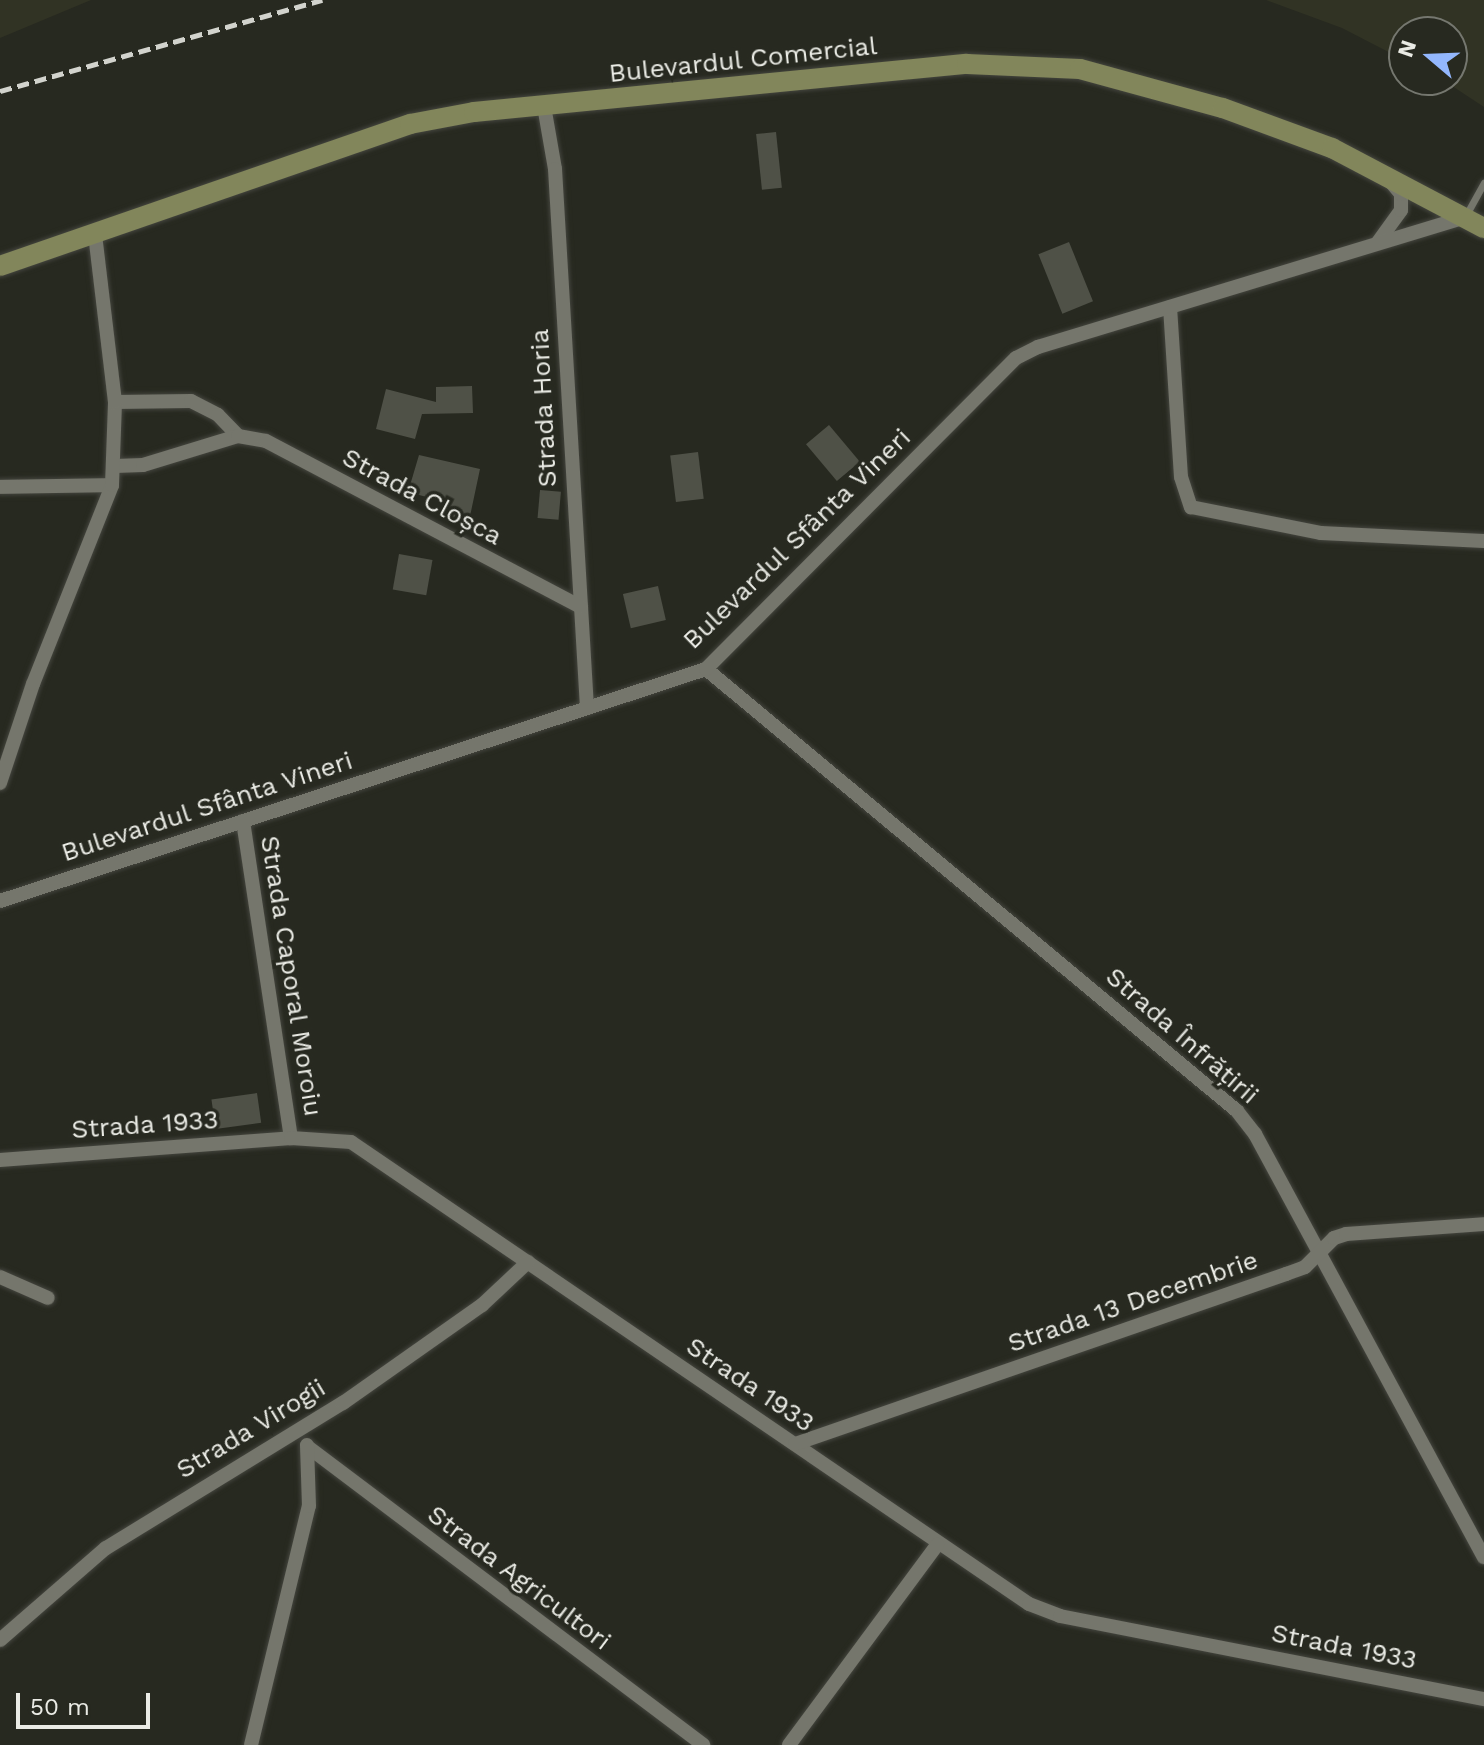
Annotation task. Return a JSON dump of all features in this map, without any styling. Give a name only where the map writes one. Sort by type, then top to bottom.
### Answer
[{"type":"main road","name":"Bulevardul Comercial","points":[[0,266],[410,124],[544,106],[967,64],[1024,64],[1131,81],[1223,108],[1385,174],[1484,228]]},
{"type":"street","name":"Strada Horia","points":[[544,106],[555,169],[587,708]]},
{"type":"street","points":[[1378,243],[1401,210],[1401,194],[1385,174]]},
{"type":"street","name":"Bulevardul Sfânta Vineri","points":[[0,901],[706,669],[1016,358],[1170,307],[1465,217]]},
{"type":"street","points":[[0,780],[112,485],[115,402],[95,235]]},
{"type":"street","points":[[1170,307],[1181,477],[1191,507],[1321,533],[1484,541]]},
{"type":"street","name":"Strada Cloșca","points":[[115,402],[191,401],[218,415],[238,436],[266,441],[581,607]]},
{"type":"street","points":[[115,466],[143,465],[238,436]]},
{"type":"street","points":[[0,487],[112,485]]},
{"type":"street","name":"Strada Înfrățirii","points":[[706,669],[1237,1111],[1255,1134],[1484,1557]]},
{"type":"street","name":"Strada Caporal Moroiu","points":[[243,821],[291,1138]]},
{"type":"street","name":"Strada 1933","points":[[0,1160],[291,1138],[351,1142],[372,1152],[1000,1589],[1060,1616],[1484,1699]]},
{"type":"street","name":"Strada 13 Decembrie","points":[[795,1444],[1286,1274],[1319,1257],[1334,1238],[1346,1234],[1484,1224]]},
{"type":"street","name":"Strada Virogii","points":[[0,1640],[141,1524],[300,1431],[482,1305],[528,1262]]},
{"type":"street","points":[[0,1277],[48,1298]]},
{"type":"street","points":[[251,1745],[309,1506],[308,1447],[300,1431]]},
{"type":"street","name":"Strada Agricultori","points":[[308,1447],[703,1745]]},
{"type":"street","points":[[789,1745],[937,1545]]},
{"type":"lane","points":[[1465,217],[1484,183]]},
{"type":"shaded area","points":[[0,0],[91,0],[0,38]]},
{"type":"shaded area","points":[[1266,0],[1484,0],[1484,107],[1467,96],[1468,16],[1388,16],[1388,52],[1342,28]]},
{"type":"building","points":[[776,132],[782,188],[762,190],[756,134]]},
{"type":"building","points":[[1069,242],[1093,301],[1062,314],[1038,254]]},
{"type":"building","points":[[472,386],[473,413],[422,414],[415,439],[376,429],[386,389],[436,402],[436,387]]},
{"type":"building","points":[[829,425],[860,462],[837,481],[806,444]]},
{"type":"building","points":[[698,452],[704,499],[676,502],[670,455]]},
{"type":"building","points":[[419,455],[480,469],[469,521],[446,516],[449,503],[408,492]]},
{"type":"building","points":[[540,490],[561,492],[558,520],[538,518]]},
{"type":"building","points":[[399,554],[432,560],[426,595],[393,589]]},
{"type":"building","points":[[658,586],[666,620],[631,628],[623,594]]},
{"type":"building","points":[[257,1093],[261,1123],[216,1129],[211,1099]]},
{"type":"railway","points":[[0,91],[322,0]]}]
